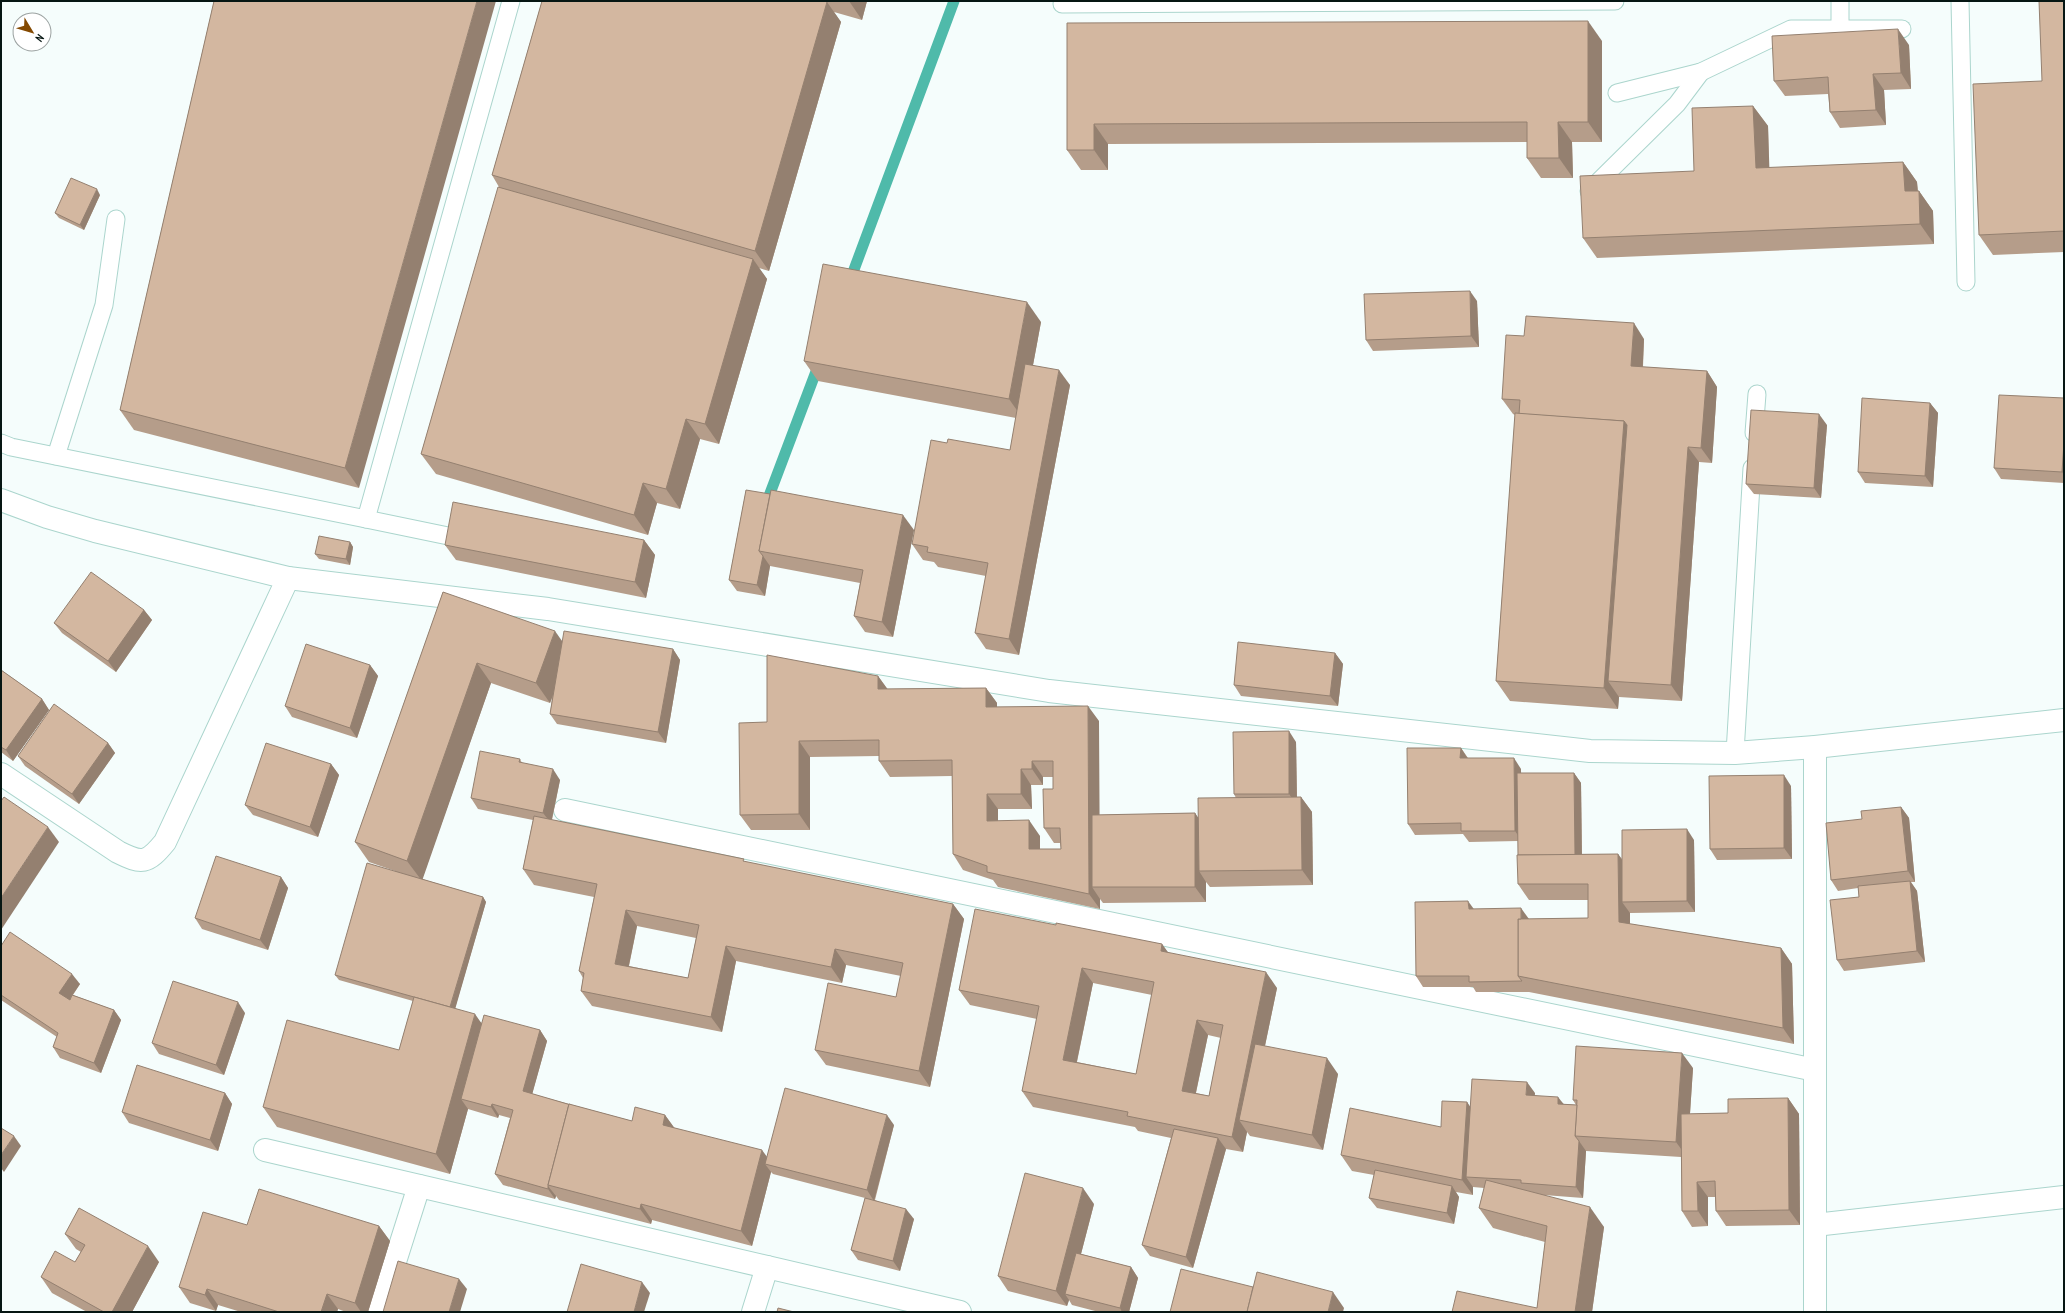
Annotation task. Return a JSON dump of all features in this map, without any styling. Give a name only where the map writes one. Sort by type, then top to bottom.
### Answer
[{"type":"street","points":[[1,500],[47,517],[95,531],[288,578],[548,609],[1049,691],[1590,751],[1735,753],[1814,747],[2064,720]]},
{"type":"street","points":[[1,774],[118,852],[136,861],[153,857],[165,842],[288,578]]},
{"type":"street","points":[[1814,747],[1815,1312]]},
{"type":"street","points":[[565,810],[1815,1070]]},
{"type":"street","points":[[265,1150],[960,1312]]},
{"type":"street","points":[[379,1312],[419,1186]]},
{"type":"street","points":[[1815,1225],[2064,1197]]},
{"type":"street","points":[[753,1312],[767,1267]]},
{"type":"lane","points":[[366,519],[511,1]]},
{"type":"lane","points":[[1062,4],[1615,1]]},
{"type":"lane","points":[[1840,1],[1840,29]]},
{"type":"lane","points":[[1960,1],[1966,282]]},
{"type":"lane","points":[[1617,93],[1701,72],[1791,29],[1902,29]]},
{"type":"lane","points":[[1587,192],[1677,104],[1701,72]]},
{"type":"lane","points":[[56,456],[104,305],[116,218]]},
{"type":"lane","points":[[1735,753],[1757,394]]},
{"type":"lane","points":[[1,443],[11,447],[453,537]]},
{"type":"building","points":[[214,1],[477,1],[345,468],[120,410]]},
{"type":"building","points":[[542,1],[827,2],[755,251],[492,175]]},
{"type":"building","points":[[2039,1],[2064,1],[2064,231],[1979,235],[1973,84],[2042,81]]},
{"type":"building","points":[[1588,21],[1588,122],[1558,122],[1559,158],[1527,158],[1527,122],[1094,124],[1094,150],[1067,150],[1067,23]]},
{"type":"building","points":[[1898,29],[1901,73],[1873,74],[1876,110],[1830,112],[1828,77],[1774,81],[1772,36]]},
{"type":"building","points":[[1753,106],[1756,168],[1903,162],[1905,191],[1919,191],[1920,224],[1583,238],[1580,176],[1694,171],[1692,108]]},
{"type":"building","points":[[71,178],[97,189],[80,225],[55,213]]},
{"type":"building","points":[[498,187],[753,259],[705,424],[686,419],[666,489],[643,483],[634,515],[421,454]]},
{"type":"building","points":[[823,264],[1027,302],[1009,399],[804,361]]},
{"type":"building","points":[[1470,291],[1471,336],[1366,340],[1364,294]]},
{"type":"building","points":[[1526,316],[1634,323],[1631,366],[1707,371],[1701,448],[1688,447],[1671,685],[1608,681],[1627,425],[1624,421],[1519,414],[1520,400],[1502,399],[1506,335],[1524,336]]},
{"type":"building","points":[[1025,364],[1059,370],[1009,639],[975,633],[988,563],[927,552],[928,547],[912,544],[931,440],[947,443],[948,439],[1010,450]]},
{"type":"building","points":[[1999,395],[2064,398],[2062,472],[1994,468]]},
{"type":"building","points":[[1862,398],[1930,403],[1925,476],[1858,472]]},
{"type":"building","points":[[1751,410],[1819,414],[1814,488],[1746,484]]},
{"type":"building","points":[[1515,413],[1624,421],[1604,688],[1496,681]]},
{"type":"building","points":[[746,490],[770,494],[759,551],[763,556],[757,585],[729,580]]},
{"type":"building","points":[[771,490],[903,515],[882,622],[854,616],[863,570],[759,551]]},
{"type":"building","points":[[453,502],[644,540],[635,582],[445,545]]},
{"type":"building","points":[[319,536],[350,542],[346,559],[315,554]]},
{"type":"building","points":[[91,572],[144,610],[108,661],[54,623]]},
{"type":"building","points":[[443,592],[555,631],[536,683],[477,663],[407,861],[355,842]]},
{"type":"building","points":[[564,631],[673,649],[658,732],[550,714]]},
{"type":"building","points":[[1238,642],[1335,653],[1330,696],[1234,685]]},
{"type":"building","points":[[306,644],[370,665],[350,728],[285,706]]},
{"type":"building","points":[[767,655],[878,676],[878,689],[986,688],[986,707],[1088,706],[1089,894],[987,872],[987,866],[953,854],[952,760],[879,761],[879,740],[799,741],[799,814],[740,815],[739,723],[767,722]],"holes":[[[1032,761],[1053,761],[1053,789],[1043,789],[1044,828],[1060,828],[1061,849],[1029,849],[1029,820],[987,821],[987,794],[1021,794],[1021,769],[1032,769]]]},
{"type":"building","points":[[1,670],[42,699],[6,750],[1,747]]},
{"type":"building","points":[[54,704],[108,743],[72,794],[18,756]]},
{"type":"building","points":[[1289,731],[1289,794],[1234,794],[1233,732]]},
{"type":"building","points":[[266,743],[331,764],[310,827],[245,805]]},
{"type":"building","points":[[1407,748],[1461,748],[1460,758],[1514,758],[1515,831],[1461,831],[1461,823],[1408,824]]},
{"type":"building","points":[[480,751],[520,759],[519,762],[553,769],[543,813],[471,798]]},
{"type":"building","points":[[1517,773],[1574,773],[1575,855],[1518,855]]},
{"type":"building","points":[[1784,775],[1784,848],[1710,849],[1709,776]]},
{"type":"building","points":[[4,797],[48,827],[1,898],[1,801]]},
{"type":"building","points":[[1301,797],[1302,870],[1199,871],[1198,798]]},
{"type":"building","points":[[1901,807],[1908,871],[1831,880],[1826,823],[1862,819],[1861,811]]},
{"type":"building","points":[[1195,813],[1195,887],[1092,887],[1092,815]]},
{"type":"building","points":[[534,816],[953,904],[919,1071],[815,1050],[828,983],[896,997],[903,963],[835,949],[831,967],[726,946],[711,1017],[581,991],[584,973],[579,971],[597,884],[523,869]],"holes":[[[626,910],[699,925],[688,978],[615,964]]]},
{"type":"building","points":[[1687,829],[1687,901],[1622,902],[1622,830]]},
{"type":"building","points":[[1618,854],[1619,922],[1781,948],[1783,1028],[1518,976],[1518,919],[1588,918],[1588,884],[1518,884],[1517,855]]},
{"type":"building","points":[[216,856],[281,877],[260,940],[195,918]]},
{"type":"building","points":[[367,863],[483,897],[450,1007],[335,975]]},
{"type":"building","points":[[1910,881],[1917,951],[1837,960],[1830,900],[1859,897],[1858,886]]},
{"type":"building","points":[[1468,901],[1469,909],[1521,908],[1521,919],[1518,919],[1518,976],[1522,981],[1469,982],[1469,976],[1416,976],[1415,902]]},
{"type":"building","points":[[975,909],[1162,944],[1161,951],[1266,972],[1232,1137],[1127,1116],[1128,1112],[1022,1091],[1039,1006],[959,990]],"holes":[[[1082,968],[1154,982],[1136,1074],[1063,1060]],[[1197,1020],[1223,1025],[1209,1096],[1182,1091]]]},
{"type":"building","points":[[10,932],[72,974],[59,993],[70,1000],[72,995],[114,1010],[94,1063],[53,1047],[58,1033],[1,995],[1,946]]},
{"type":"building","points":[[173,981],[238,1002],[216,1065],[152,1043]]},
{"type":"building","points":[[414,997],[475,1014],[436,1154],[263,1107],[287,1020],[399,1050]]},
{"type":"building","points":[[484,1015],[540,1030],[523,1091],[569,1104],[548,1189],[495,1174],[513,1110],[492,1104],[491,1107],[461,1099]]},
{"type":"building","points":[[1255,1044],[1327,1058],[1312,1135],[1239,1120]]},
{"type":"building","points":[[1576,1046],[1682,1053],[1676,1142],[1575,1136],[1577,1100],[1573,1100]]},
{"type":"building","points":[[137,1065],[225,1093],[210,1140],[122,1112]]},
{"type":"building","points":[[1472,1079],[1527,1082],[1526,1095],[1558,1097],[1558,1104],[1577,1105],[1575,1136],[1579,1141],[1576,1187],[1521,1183],[1521,1180],[1466,1177]]},
{"type":"building","points":[[785,1088],[887,1115],[867,1190],[765,1164]]},
{"type":"building","points":[[1788,1098],[1789,1210],[1716,1211],[1715,1181],[1697,1182],[1698,1211],[1682,1211],[1681,1114],[1728,1113],[1728,1099]]},
{"type":"building","points":[[1442,1101],[1467,1102],[1462,1180],[1341,1155],[1350,1108],[1441,1127]]},
{"type":"building","points":[[569,1104],[632,1121],[635,1107],[665,1115],[663,1125],[762,1150],[741,1231],[641,1204],[640,1209],[548,1185]]},
{"type":"building","points":[[1,1128],[14,1136],[1,1155]]},
{"type":"building","points":[[1174,1129],[1218,1138],[1186,1257],[1142,1245]]},
{"type":"building","points":[[1375,1170],[1452,1186],[1447,1213],[1369,1198]]},
{"type":"building","points":[[1025,1173],[1083,1188],[1056,1291],[998,1276]]},
{"type":"building","points":[[1486,1180],[1590,1207],[1575,1312],[1452,1312],[1457,1291],[1537,1308],[1547,1226],[1479,1208]]},
{"type":"building","points":[[259,1189],[379,1226],[355,1303],[327,1294],[321,1312],[279,1312],[207,1289],[205,1295],[179,1287],[203,1212],[247,1225]]},
{"type":"building","points":[[865,1198],[906,1209],[893,1261],[851,1250]]},
{"type":"building","points":[[79,1208],[148,1246],[112,1312],[104,1312],[41,1277],[55,1251],[75,1262],[85,1245],[65,1234]]},
{"type":"building","points":[[1076,1253],[1131,1267],[1120,1308],[1065,1294]]},
{"type":"building","points":[[398,1261],[459,1279],[449,1312],[383,1312]]},
{"type":"building","points":[[581,1264],[642,1282],[634,1312],[567,1312]]},
{"type":"building","points":[[1181,1269],[1253,1287],[1247,1312],[1170,1312]]},
{"type":"building","points":[[1257,1272],[1333,1292],[1328,1312],[1247,1312]]},
{"type":"building","points":[[778,1308],[794,1312],[777,1312]]},
{"type":"waterway","points":[[849,283],[954,1]]},
{"type":"waterway","points":[[766,504],[820,361]]}]
